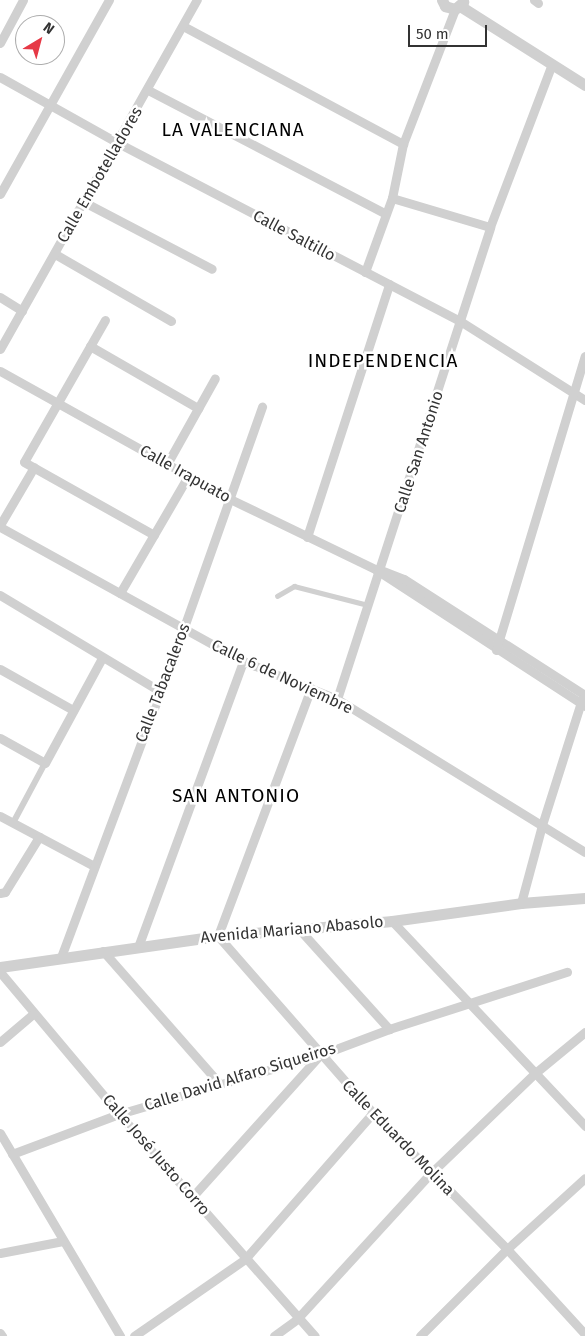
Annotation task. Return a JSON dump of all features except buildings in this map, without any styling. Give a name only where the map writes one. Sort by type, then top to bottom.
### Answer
[{"type":"street","points":[[0,43],[23,0]]},
{"type":"street","points":[[0,194],[108,0]]},
{"type":"street","name":"Calle Embotelladores","points":[[0,350],[197,0]]},
{"type":"street","points":[[441,0],[459,5],[585,85]]},
{"type":"street","points":[[365,272],[392,198],[403,144],[459,5]]},
{"type":"street","points":[[183,26],[403,144]]},
{"type":"street","name":"Calle San Antonio","points":[[337,699],[490,227],[552,64]]},
{"type":"street","name":"Calle Saltillo","points":[[0,77],[118,143],[460,321],[585,400]]},
{"type":"street","points":[[148,90],[386,214]]},
{"type":"street","points":[[392,198],[490,227]]},
{"type":"street","points":[[84,202],[212,269]]},
{"type":"street","points":[[55,254],[171,321]]},
{"type":"street","points":[[307,536],[390,284]]},
{"type":"street","points":[[0,297],[22,311]]},
{"type":"street","points":[[105,320],[24,462],[154,534]]},
{"type":"street","points":[[90,346],[198,408]]},
{"type":"street","points":[[498,645],[572,392],[585,356]]},
{"type":"street","name":"Calle Irapuato","points":[[0,371],[230,498],[379,571],[404,579],[498,645],[584,698]]},
{"type":"street","points":[[167,464],[215,378]]},
{"type":"street","name":"Calle Tabacaleros","points":[[61,956],[183,630],[262,407]]},
{"type":"street","points":[[0,526],[34,467]]},
{"type":"street","points":[[120,593],[188,476]]},
{"type":"street","name":"Calle 6 de Noviembre","points":[[0,526],[183,630],[243,661],[337,699],[585,852]]},
{"type":"street","points":[[0,595],[102,658],[160,691]]},
{"type":"street","points":[[13,823],[102,658]]},
{"type":"street","points":[[138,947],[243,661]]},
{"type":"street","points":[[0,669],[73,710]]},
{"type":"street","points":[[218,936],[311,688]]},
{"type":"street","points":[[520,903],[542,825],[584,698]]},
{"type":"street","points":[[0,738],[45,763]]},
{"type":"street","points":[[0,816],[94,866]]},
{"type":"street","points":[[2,892],[39,837]]},
{"type":"street","name":"Avenida Mariano Abasolo","points":[[0,967],[61,956],[218,936],[392,921],[520,903],[585,898]]},
{"type":"street","points":[[392,921],[585,1126]]},
{"type":"street","points":[[299,928],[388,1028]]},
{"type":"street","name":"Calle Eduardo Molina","points":[[218,936],[320,1055],[373,1113],[430,1174],[507,1249],[581,1332]]},
{"type":"street","points":[[103,951],[218,1082]]},
{"type":"street","name":"Calle José Justo Corro","points":[[0,972],[33,1014],[119,1114],[193,1196],[297,1319],[315,1336]]},
{"type":"street","name":"Calle David Alfaro Siqueiros","points":[[12,1154],[119,1114],[218,1082],[320,1055],[388,1028],[567,972]]},
{"type":"street","points":[[0,1042],[33,1014]]},
{"type":"street","points":[[274,1336],[297,1319],[430,1174],[534,1074],[585,1032]]},
{"type":"street","points":[[193,1196],[320,1055]]},
{"type":"street","points":[[134,1336],[245,1258],[373,1113]]},
{"type":"street","points":[[0,1133],[120,1336]]},
{"type":"street","points":[[420,1336],[507,1249],[585,1178]]},
{"type":"street","points":[[0,1252],[63,1241]]},
{"type":"lane","points":[[277,596],[294,586],[369,605]]},
{"type":"district","name":"LA VALENCIANA","points":[[233,130]]},
{"type":"district","name":"INDEPENDENCIA","points":[[383,361]]},
{"type":"district","name":"SAN ANTONIO","points":[[236,796]]}]
